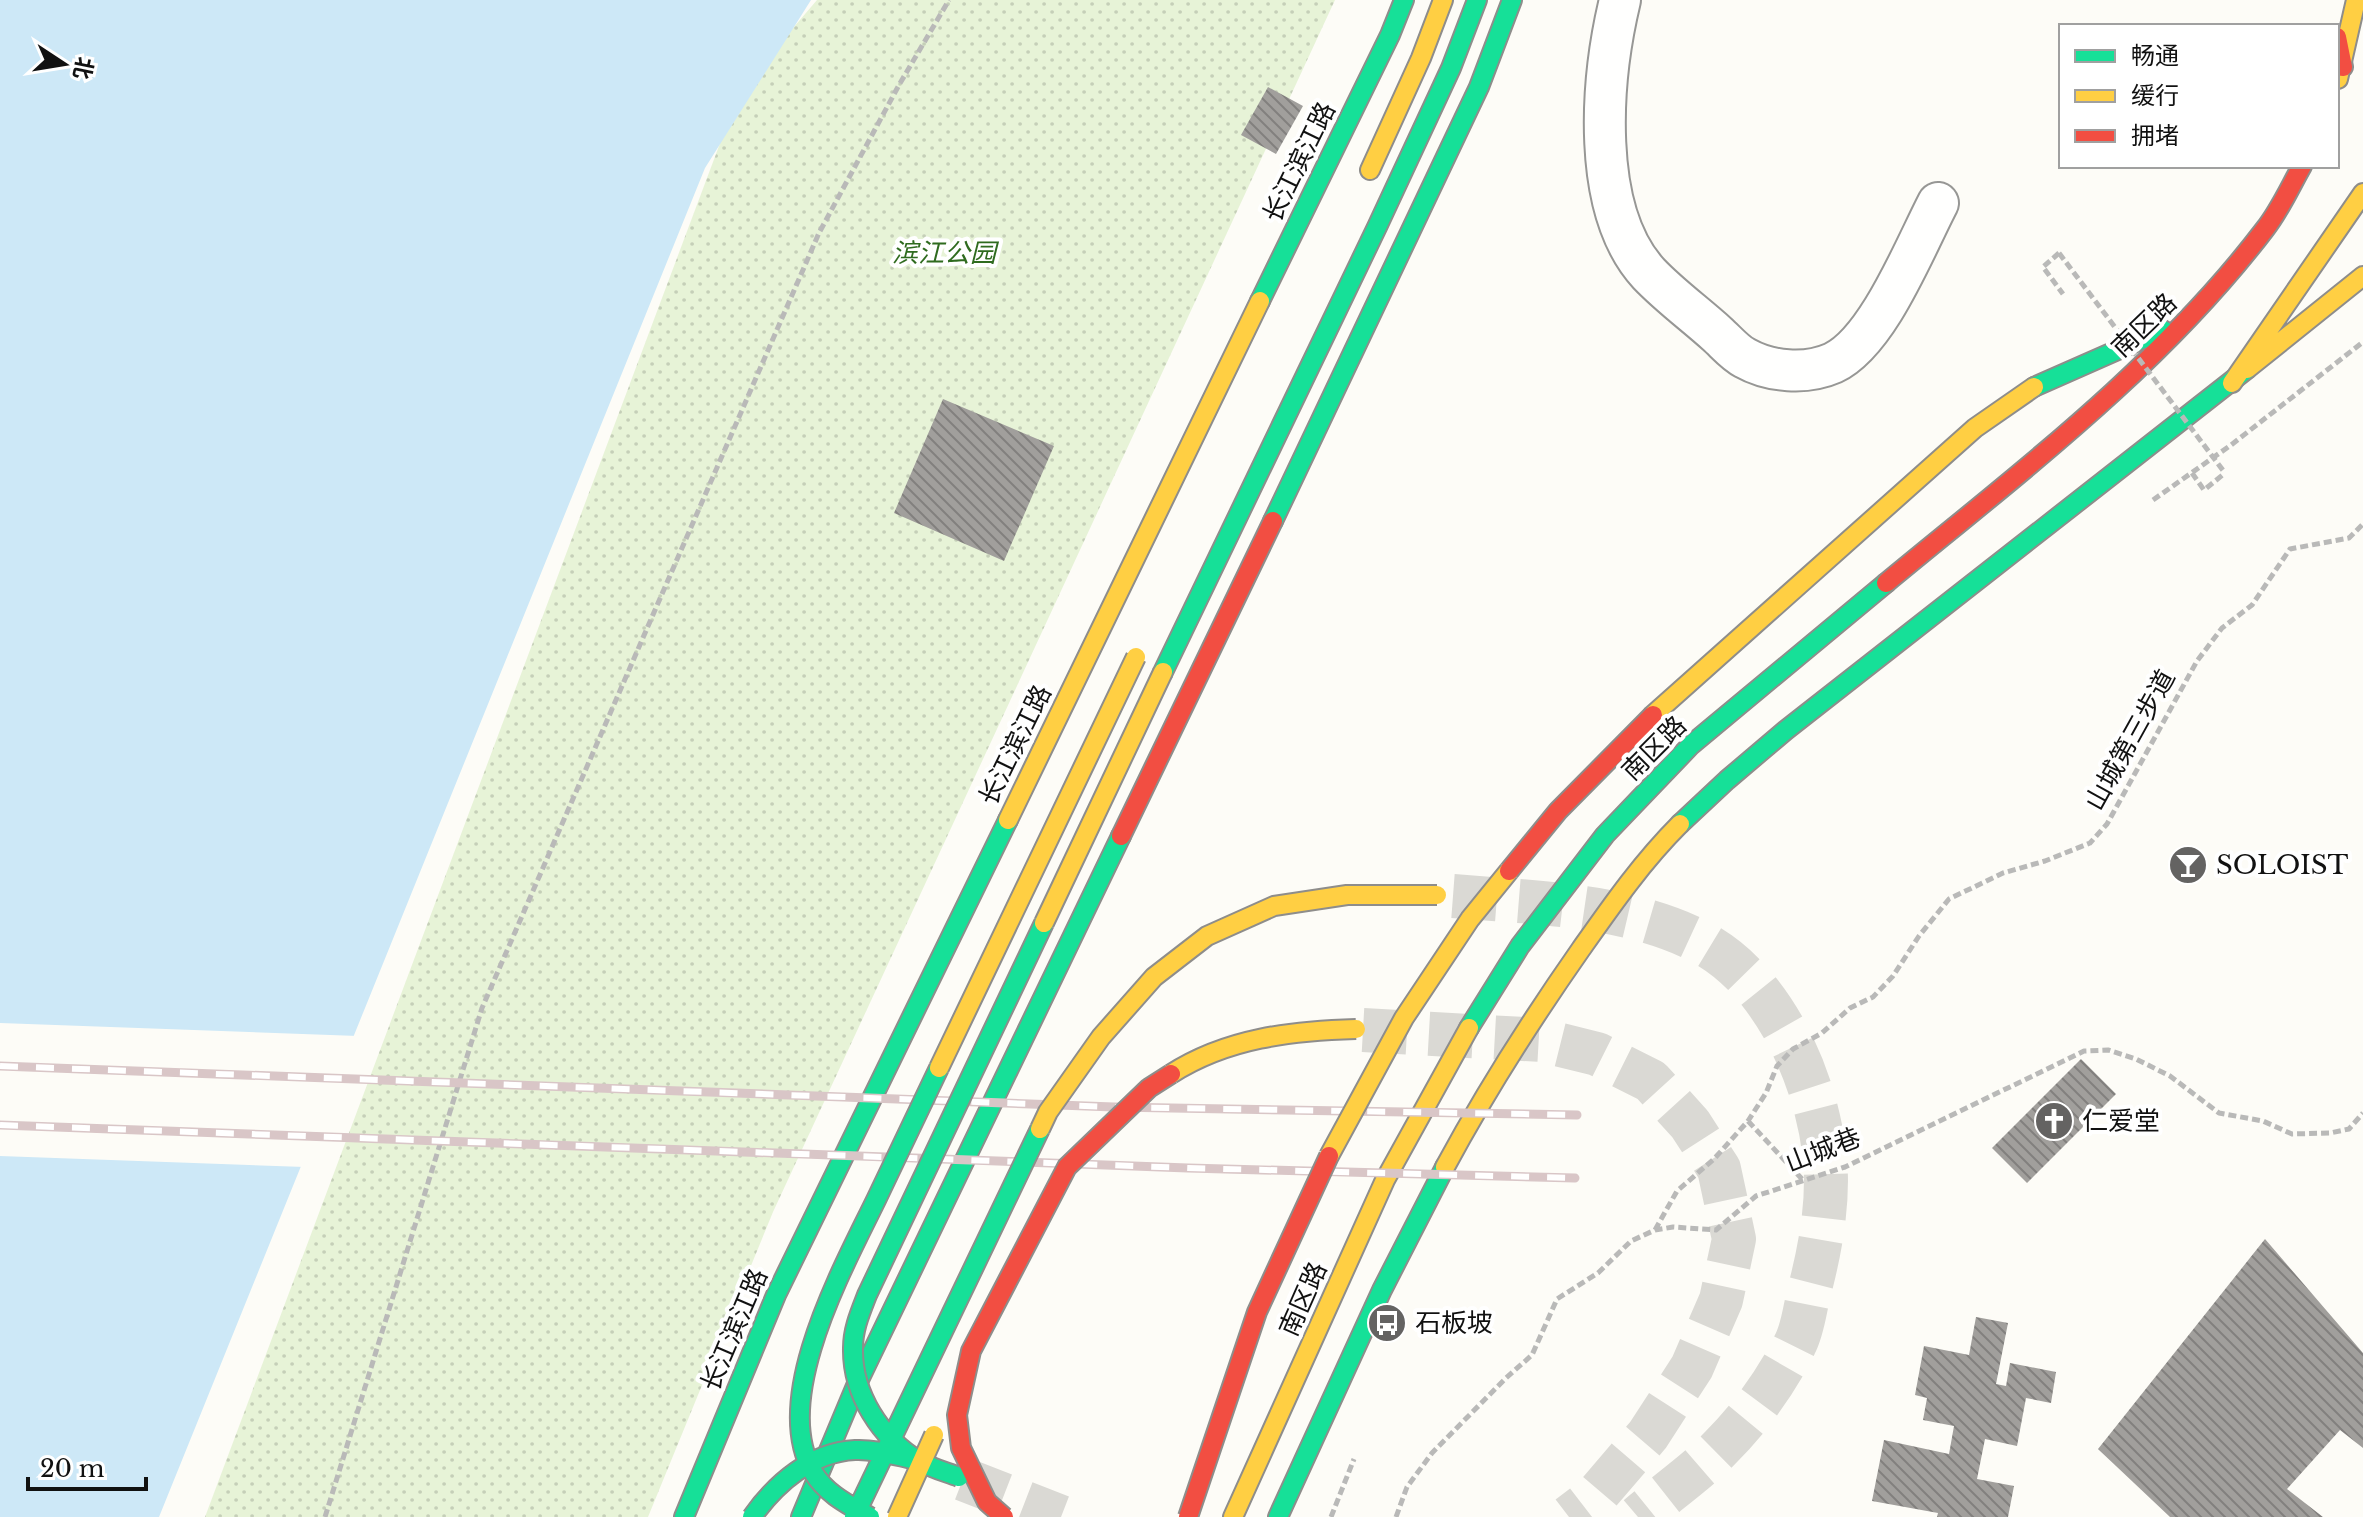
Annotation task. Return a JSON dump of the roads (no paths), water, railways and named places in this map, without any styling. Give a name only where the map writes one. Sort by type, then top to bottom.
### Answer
[{"type":"main road","name":"长江滨江路","points":[[684,1517],[776,1295],[1390,35],[1404,0]]},
{"type":"main road","points":[[1363,187],[1421,58],[1443,0]]},
{"type":"main road","points":[[918,1460],[890,1436],[859,1390],[854,1365],[854,1331],[867,1295],[1390,198],[1451,68],[1477,0]]},
{"type":"main road","points":[[801,1517],[856,1386],[1407,242],[1479,87],[1512,0]]},
{"type":"main road","points":[[2340,74],[2356,0]]},
{"type":"main road","name":"南区路","points":[[1233,1517],[1385,1180],[1456,1049],[1520,946],[1605,835],[1691,745],[2075,427],[2191,318],[2267,227],[2301,168]]},
{"type":"main road","points":[[2232,383],[2363,193]]},
{"type":"main road","points":[[1278,1517],[1351,1352],[1502,1065],[1565,969],[1644,863],[1724,781],[1956,594],[2232,383],[2363,276]]},
{"type":"main road","points":[[1188,1517],[1257,1312],[1325,1163],[1404,1018],[1470,919],[1558,811],[1653,715],[1975,428],[2037,385],[2191,318]]},
{"type":"main road","points":[[870,1517],[822,1485],[808,1465],[799,1430],[800,1395],[820,1322],[1139,650]]},
{"type":"main road","points":[[854,1517],[1048,1112],[1101,1037],[1154,977],[1207,936],[1274,906],[1347,895],[1437,895]]},
{"type":"main road","points":[[897,1517],[971,1351],[1067,1167],[1149,1088],[1193,1060],[1242,1042],[1302,1031],[1356,1029]]},
{"type":"main road","points":[[971,1351],[957,1415],[961,1448],[987,1502],[1004,1517]]},
{"type":"main road","points":[[752,1517],[781,1483],[808,1465],[829,1455],[853,1450],[918,1460],[959,1477]]},
{"type":"street","points":[[1620,0],[1605,119],[1606,172],[1619,227],[1648,273],[1743,357],[1771,368],[1804,371],[1834,363],[1862,341],[1885,307],[1938,203]]},
{"type":"water","points":[[0,0],[811,0],[705,168],[159,1517],[0,1517]]},
{"type":"tunnel","points":[[1453,896],[1615,913],[1677,931],[1706,945],[1731,963],[1773,1010],[1803,1069],[1813,1100],[1825,1160],[1825,1209],[1798,1338],[1771,1385],[1732,1436],[1701,1466],[1638,1517]]},
{"type":"tunnel","points":[[1363,1030],[1541,1040],[1597,1054],[1651,1081],[1690,1124],[1719,1169],[1734,1239],[1721,1300],[1692,1367],[1648,1435],[1595,1497],[1569,1517]]},
{"type":"tunnel","points":[[963,1479],[1061,1517]]},
{"type":"railway","points":[[0,1066],[1114,1107],[1577,1115]]},
{"type":"railway","points":[[0,1125],[1188,1168],[1575,1178]]},
{"type":"place","name":"SOLOIST","points":[[2188,865]]},
{"type":"place","name":"仁爱堂","points":[[2054,1121]]},
{"type":"place","name":"石板坡","points":[[1387,1323]]},
{"type":"park label","name":"滨江公园","points":[[944,253]]}]
